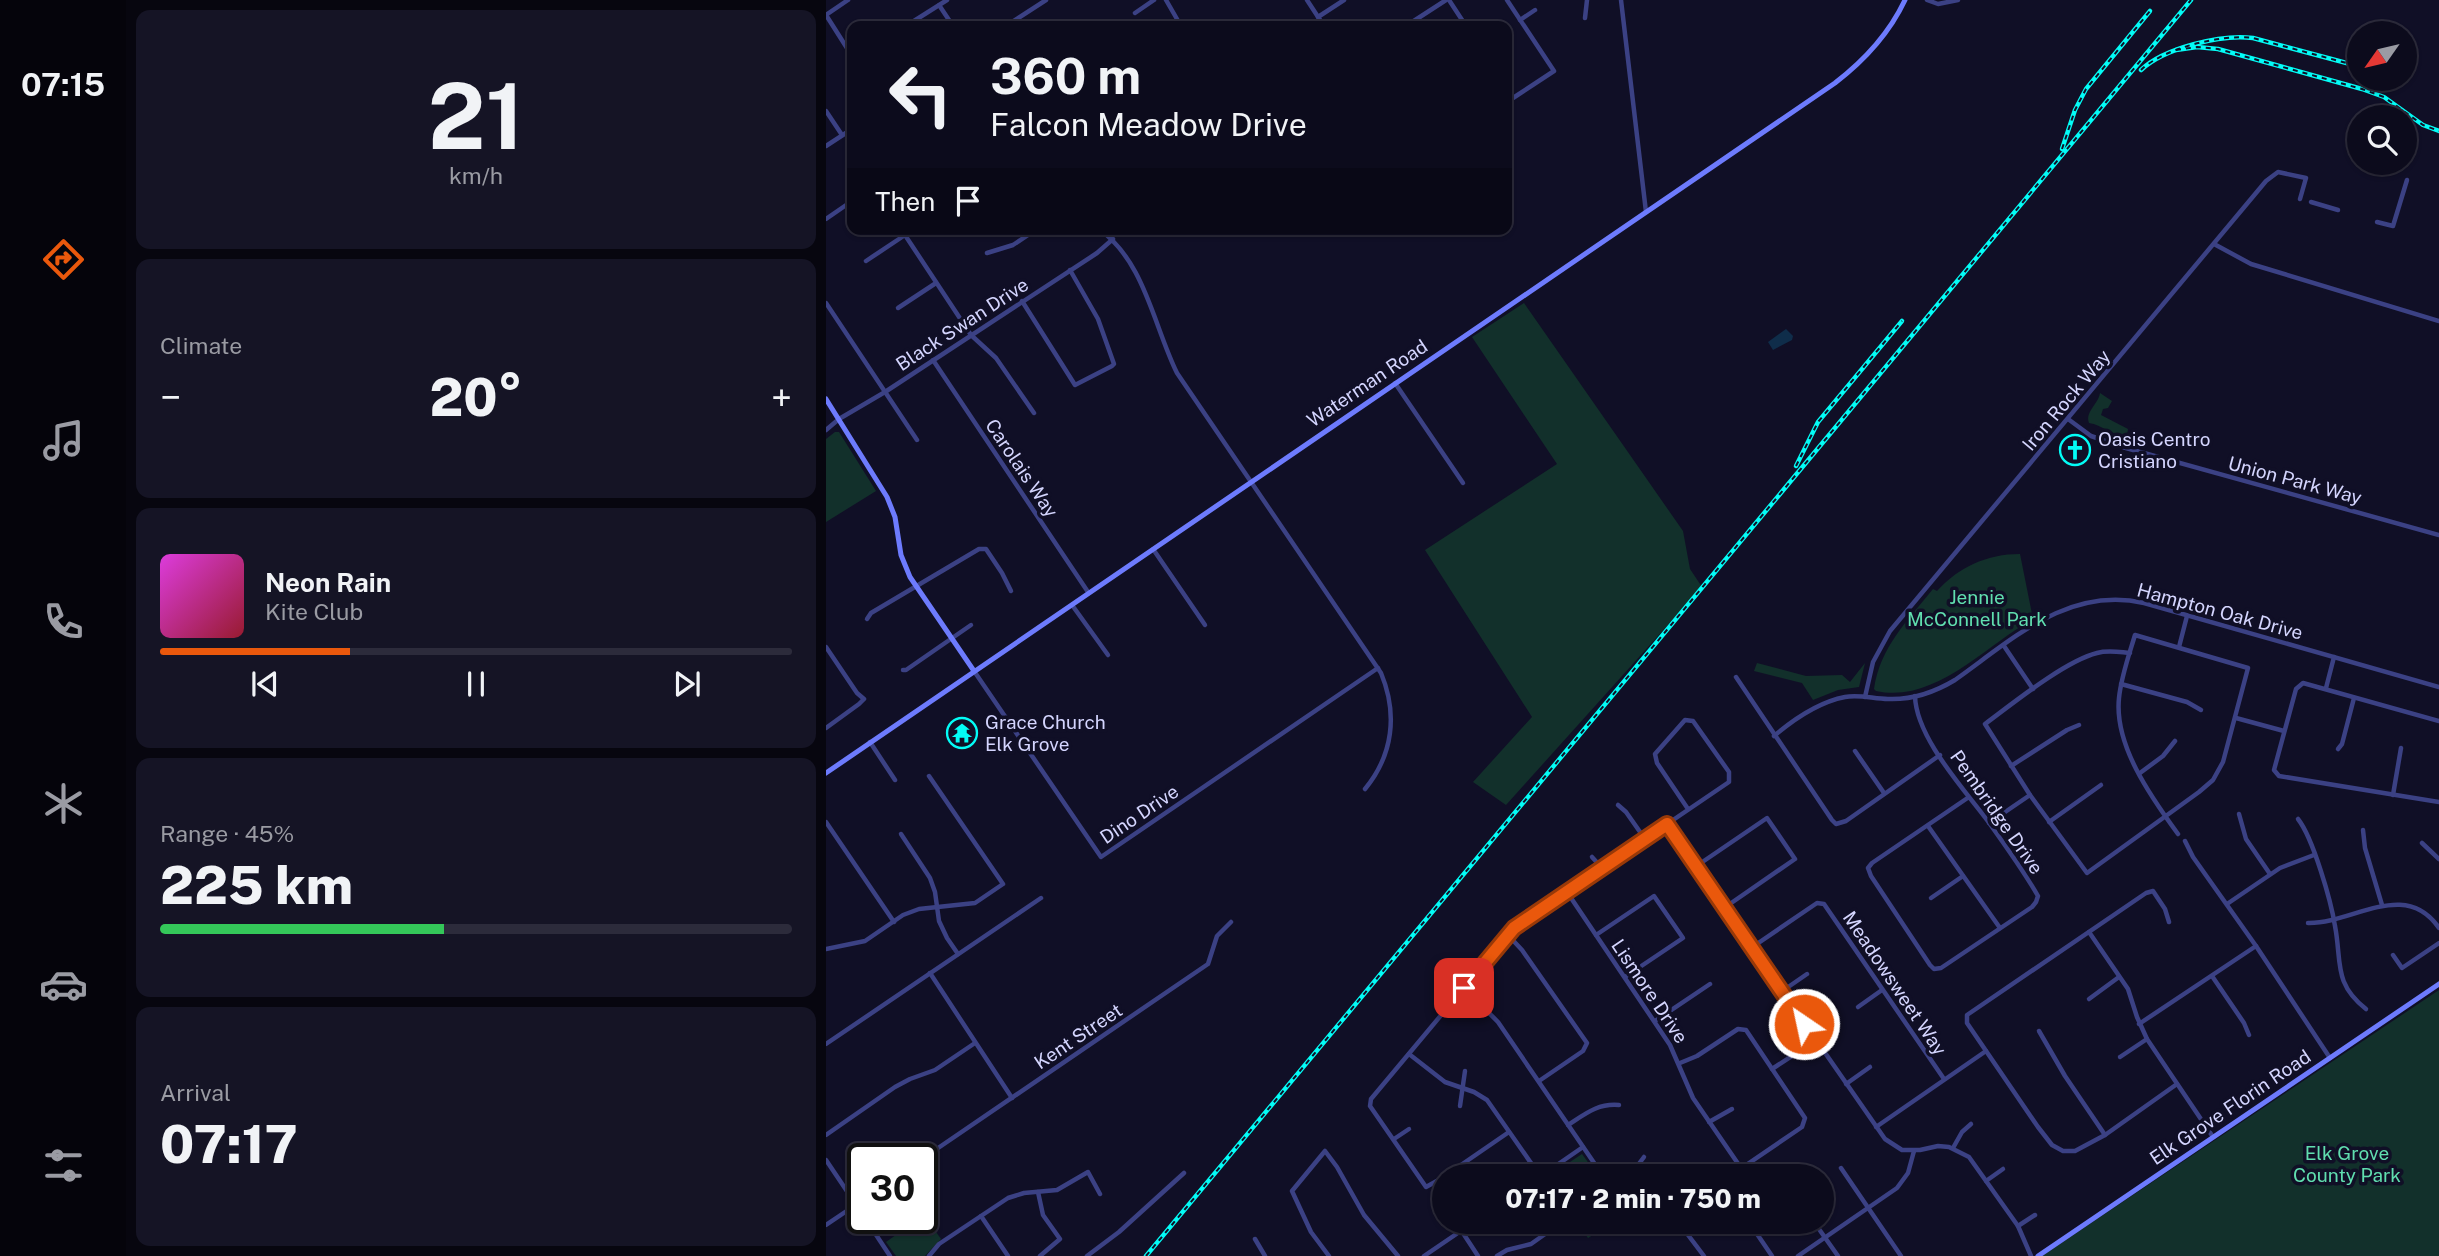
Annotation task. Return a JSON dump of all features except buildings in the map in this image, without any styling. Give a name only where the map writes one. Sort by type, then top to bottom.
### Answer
[{"type":"main road","name":"Waterman Road","points":[[826,773],[1857,66],[1887,32],[1905,0]]},
{"type":"main road","points":[[826,399],[887,497],[895,517],[901,555],[916,586],[974,671]]},
{"type":"main road","name":"Elk Grove Florin Road","points":[[2038,1256],[2439,984]]},
{"type":"street","points":[[847,48],[826,15],[848,0]]},
{"type":"street","points":[[913,21],[947,0]]},
{"type":"street","points":[[1014,21],[1046,0]]},
{"type":"street","points":[[1135,13],[1154,0]]},
{"type":"street","points":[[1166,0],[1178,21]]},
{"type":"street","points":[[1307,0],[1321,21]]},
{"type":"street","points":[[1318,17],[1344,0]]},
{"type":"street","points":[[1415,21],[1448,0],[1463,21]]},
{"type":"street","points":[[1507,0],[1554,71],[1512,96]]},
{"type":"street","points":[[1585,18],[1587,0]]},
{"type":"street","points":[[1620,0],[1646,212]]},
{"type":"street","points":[[1927,0],[1938,4],[1958,0]]},
{"type":"street","points":[[939,5],[950,21]]},
{"type":"street","points":[[1520,20],[1535,10]]},
{"type":"street","points":[[826,111],[842,135]]},
{"type":"street","points":[[826,146],[847,132]]},
{"type":"street","name":"Iron Rock Way","points":[[1865,697],[1873,662],[1890,631],[2266,181],[2278,172],[2306,178],[2300,199]]},
{"type":"street","points":[[2377,222],[2393,226],[2407,180]]},
{"type":"street","points":[[2311,202],[2338,210]]},
{"type":"street","points":[[826,219],[847,204]]},
{"type":"street","points":[[866,261],[905,235],[971,335],[996,358],[1034,413]]},
{"type":"street","points":[[987,253],[1013,245],[1028,235]]},
{"type":"street","points":[[1107,235],[1133,266],[1177,373],[1387,685],[1391,731],[1385,758],[1365,789]]},
{"type":"street","name":"Black Swan Drive","points":[[826,430],[1070,270],[1112,239]]},
{"type":"street","points":[[2214,244],[2251,264],[2439,321]]},
{"type":"street","points":[[1022,301],[1075,385],[1112,366],[1114,364],[1098,319],[1070,270]]},
{"type":"street","points":[[898,308],[936,283]]},
{"type":"street","points":[[826,303],[917,440]]},
{"type":"street","name":"Carolais Way","points":[[933,360],[1088,593]]},
{"type":"street","points":[[1395,383],[1463,483]]},
{"type":"street","name":"Union Park Way","points":[[2068,419],[2091,436],[2114,444],[2439,535]]},
{"type":"street","points":[[867,618],[871,613],[979,549],[986,549],[1011,591]]},
{"type":"street","points":[[1152,549],[1205,625]]},
{"type":"street","name":"Hampton Oak Drive","points":[[1774,736],[1826,702],[1845,697],[1889,699],[1915,696],[1955,681],[2052,614],[2094,600],[2132,600],[2439,687]]},
{"type":"street","points":[[1071,604],[1108,654]]},
{"type":"street","points":[[2179,647],[2187,616]]},
{"type":"street","points":[[903,670],[971,625]]},
{"type":"street","points":[[2130,653],[2106,651],[2089,655],[2033,689],[1984,724],[2030,795],[2087,873],[2164,816],[2199,792],[2217,774],[2236,718],[2248,668],[2135,635],[2130,653],[2121,684],[2118,707],[2120,728],[2126,749],[2164,816],[2178,834]]},
{"type":"street","points":[[826,646],[863,699],[859,705],[826,728]]},
{"type":"street","points":[[2004,646],[2033,689]]},
{"type":"street","points":[[2326,688],[2334,657]]},
{"type":"street","name":"Dino Drive","points":[[974,671],[1101,857],[1378,668]]},
{"type":"street","points":[[1736,677],[1836,824],[1846,821],[1940,755]]},
{"type":"street","points":[[2439,721],[2303,683],[2296,690],[2274,770],[2279,776],[2439,802]]},
{"type":"street","points":[[2121,684],[2187,702],[2201,710]]},
{"type":"street","name":"Pembridge Drive","points":[[1915,696],[1921,725],[2038,897],[2034,905],[2000,928]]},
{"type":"street","points":[[2338,749],[2342,744],[2354,698]]},
{"type":"street","points":[[2236,718],[2284,730]]},
{"type":"street","points":[[1432,1184],[1426,1187],[1370,1106],[1371,1099],[1507,934],[1601,867],[1729,782],[1729,772],[1693,721],[1685,720],[1656,754],[1657,763],[1688,809]]},
{"type":"street","points":[[2011,766],[2062,732],[2079,725]]},
{"type":"street","points":[[2140,773],[2163,756],[2175,741]]},
{"type":"street","points":[[870,743],[895,780]]},
{"type":"street","points":[[2393,795],[2401,748]]},
{"type":"street","points":[[1855,751],[1884,793]]},
{"type":"street","points":[[826,949],[865,941],[913,911],[975,903],[1003,884],[929,776]]},
{"type":"street","points":[[2049,822],[2101,785]]},
{"type":"street","points":[[1989,823],[2030,795]]},
{"type":"street","points":[[1928,826],[2000,928],[1941,968],[1934,969],[1868,868],[1969,797]]},
{"type":"street","points":[[1618,805],[1626,812],[1644,839]]},
{"type":"street","points":[[2239,814],[2246,839],[2270,874]]},
{"type":"street","points":[[1695,867],[1767,818],[1795,859],[1724,908]]},
{"type":"street","points":[[2298,819],[2307,833],[2334,920],[2341,973],[2349,991],[2366,1009]]},
{"type":"street","points":[[826,822],[894,922]]},
{"type":"street","points":[[1667,824],[1815,1041],[1889,1143],[1902,1150],[1914,1151],[1938,1146],[1953,1148],[1969,1157],[2018,1226],[2031,1256]]},
{"type":"street","points":[[2363,830],[2365,848],[2382,905]]},
{"type":"street","points":[[901,834],[930,878],[943,930],[958,954]]},
{"type":"street","points":[[2185,841],[2193,857],[2330,1058]]},
{"type":"street","points":[[2422,843],[2439,859]]},
{"type":"street","points":[[2227,904],[2294,860],[2314,855]]},
{"type":"street","points":[[1592,857],[1601,867]]},
{"type":"street","points":[[1930,898],[1963,876]]},
{"type":"street","points":[[2169,922],[2165,909],[2153,891],[2146,893],[1967,1014],[1968,1023],[1986,1051],[2056,1149],[2075,1151],[2105,1135],[2177,1084]]},
{"type":"street","name":"Lismore Drive","points":[[1567,892],[1654,1021],[1680,1063],[1688,1088],[1738,1164]]},
{"type":"street","points":[[1596,935],[1654,896],[1661,906],[1683,938],[1625,977]]},
{"type":"street","points":[[826,1044],[1041,898]]},
{"type":"street","name":"Meadowsweet Way","points":[[1751,948],[1816,903],[1824,904],[1944,1079]]},
{"type":"street","points":[[2308,923],[2334,920],[2382,905],[2399,904],[2415,908],[2429,916],[2439,928]]},
{"type":"street","name":"Kent Street","points":[[938,1149],[1208,964],[1217,936],[1231,922]]},
{"type":"street","points":[[2089,932],[2130,993],[2147,1039],[2213,1137]]},
{"type":"street","points":[[1507,934],[1522,950],[1587,1044],[1583,1051],[1539,1081]]},
{"type":"street","points":[[2393,955],[2402,968],[2439,943]]},
{"type":"street","points":[[2140,1024],[2256,946]]},
{"type":"street","points":[[930,973],[1012,1098]]},
{"type":"street","points":[[1781,992],[1807,974]]},
{"type":"street","points":[[2089,999],[2119,976]]},
{"type":"street","points":[[2212,976],[2244,1023],[2249,1035]]},
{"type":"street","points":[[1654,1021],[1710,984]]},
{"type":"street","points":[[1464,988],[1493,1015],[1595,1164]]},
{"type":"street","points":[[1858,1007],[1882,990]]},
{"type":"street","points":[[1680,1063],[1697,1056],[1738,1029],[1746,1030],[1805,1118],[1802,1127],[1747,1164]]},
{"type":"street","points":[[2039,1031],[2065,1076],[2105,1135]]},
{"type":"street","points":[[2120,1057],[2147,1039]]},
{"type":"street","points":[[1772,1069],[1815,1041]]},
{"type":"street","points":[[826,1135],[895,1087],[935,1070],[975,1043]]},
{"type":"street","points":[[1876,1127],[1986,1051]]},
{"type":"street","points":[[1409,1054],[1445,1082],[1479,1094],[1487,1100],[1532,1164]]},
{"type":"street","points":[[1846,1084],[1870,1067]]},
{"type":"street","points":[[1460,1106],[1465,1071]]},
{"type":"street","points":[[1568,1125],[1600,1105],[1619,1105]]},
{"type":"street","points":[[1709,1122],[1732,1109]]},
{"type":"street","points":[[1953,1148],[1959,1135],[1972,1124]]},
{"type":"street","points":[[1394,1139],[1409,1129]]},
{"type":"street","points":[[1463,1164],[1509,1132]]},
{"type":"street","points":[[1558,1164],[1583,1147]]},
{"type":"street","points":[[1329,1256],[1311,1233],[1292,1191],[1325,1151],[1364,1214],[1398,1256]]},
{"type":"street","points":[[1798,1256],[1890,1194],[1903,1181],[1914,1151]]},
{"type":"street","points":[[1639,1164],[1644,1157]]},
{"type":"street","points":[[826,1160],[847,1192]]},
{"type":"street","points":[[1840,1168],[1901,1256]]},
{"type":"street","points":[[1986,1181],[2003,1169]]},
{"type":"street","points":[[929,1256],[939,1244],[1013,1196],[1057,1190],[1088,1172],[1100,1194]]},
{"type":"street","points":[[1087,1256],[1119,1232],[1184,1173]]},
{"type":"street","points":[[1038,1192],[1043,1215],[1060,1239],[1041,1256]]},
{"type":"street","points":[[826,1225],[847,1211]]},
{"type":"street","points":[[2018,1226],[2035,1215]]},
{"type":"street","points":[[981,1216],[1009,1256]]},
{"type":"street","points":[[876,1234],[890,1256]]},
{"type":"street","points":[[1425,1255],[1455,1234]]},
{"type":"street","points":[[1464,1234],[1478,1256]]},
{"type":"street","points":[[1497,1256],[1507,1250],[1531,1244],[1545,1234]]},
{"type":"street","points":[[1687,1234],[1704,1256]]},
{"type":"street","points":[[1757,1234],[1772,1256]]},
{"type":"street","points":[[1822,1234],[1838,1256]]},
{"type":"street","points":[[1255,1239],[1265,1256]]},
{"type":"green space","points":[[1524,303],[1683,531],[1690,569],[1702,587],[1506,805],[1473,782],[1532,717],[1425,550],[1557,464],[1472,337]]},
{"type":"green space","points":[[2100,393],[2112,401],[2108,408],[2103,409],[2101,415],[2128,429],[2127,435],[2116,434],[2089,423],[2090,411]]},
{"type":"green space","points":[[839,432],[876,491],[826,522],[826,439]]},
{"type":"green space","name":"Jennie McConnell Park","points":[[2020,554],[2033,619],[1939,681],[1898,693],[1874,689],[1882,660],[1889,647],[1933,589],[1937,591],[1964,569],[1985,559]]},
{"type":"green space","points":[[1757,663],[1806,676],[1842,675],[1850,682],[1865,663],[1859,687],[1838,690],[1813,700],[1802,683],[1754,671]]},
{"type":"green space","name":"Elk Grove County Park","points":[[2439,990],[2439,1256],[2042,1256]]},
{"type":"green space","points":[[1582,1154],[1589,1164],[1567,1164]]},
{"type":"green space","points":[[897,1234],[937,1234],[941,1239],[925,1256],[896,1256],[886,1242]]},
{"type":"water","points":[[1786,329],[1793,336],[1792,340],[1773,350],[1768,342]]},
{"type":"railway","points":[[1146,1256],[2191,0]]},
{"type":"railway","points":[[2062,149],[2075,110],[2086,89],[2150,11]]},
{"type":"railway","points":[[2141,70],[2178,49],[2240,37],[2253,38],[2347,63]]},
{"type":"railway","points":[[2176,50],[2197,47],[2218,49],[2362,89],[2384,97],[2423,125],[2439,131]]},
{"type":"railway","points":[[1796,466],[1818,422],[1902,321]]},
{"type":"place","name":"Oasis Centro Cristiano","points":[[2075,450]]},
{"type":"place","name":"Grace Church Elk Grove","points":[[962,733]]},
{"type":"route","points":[[1464,988],[1514,928],[1667,824],[1804,1024]]}]
